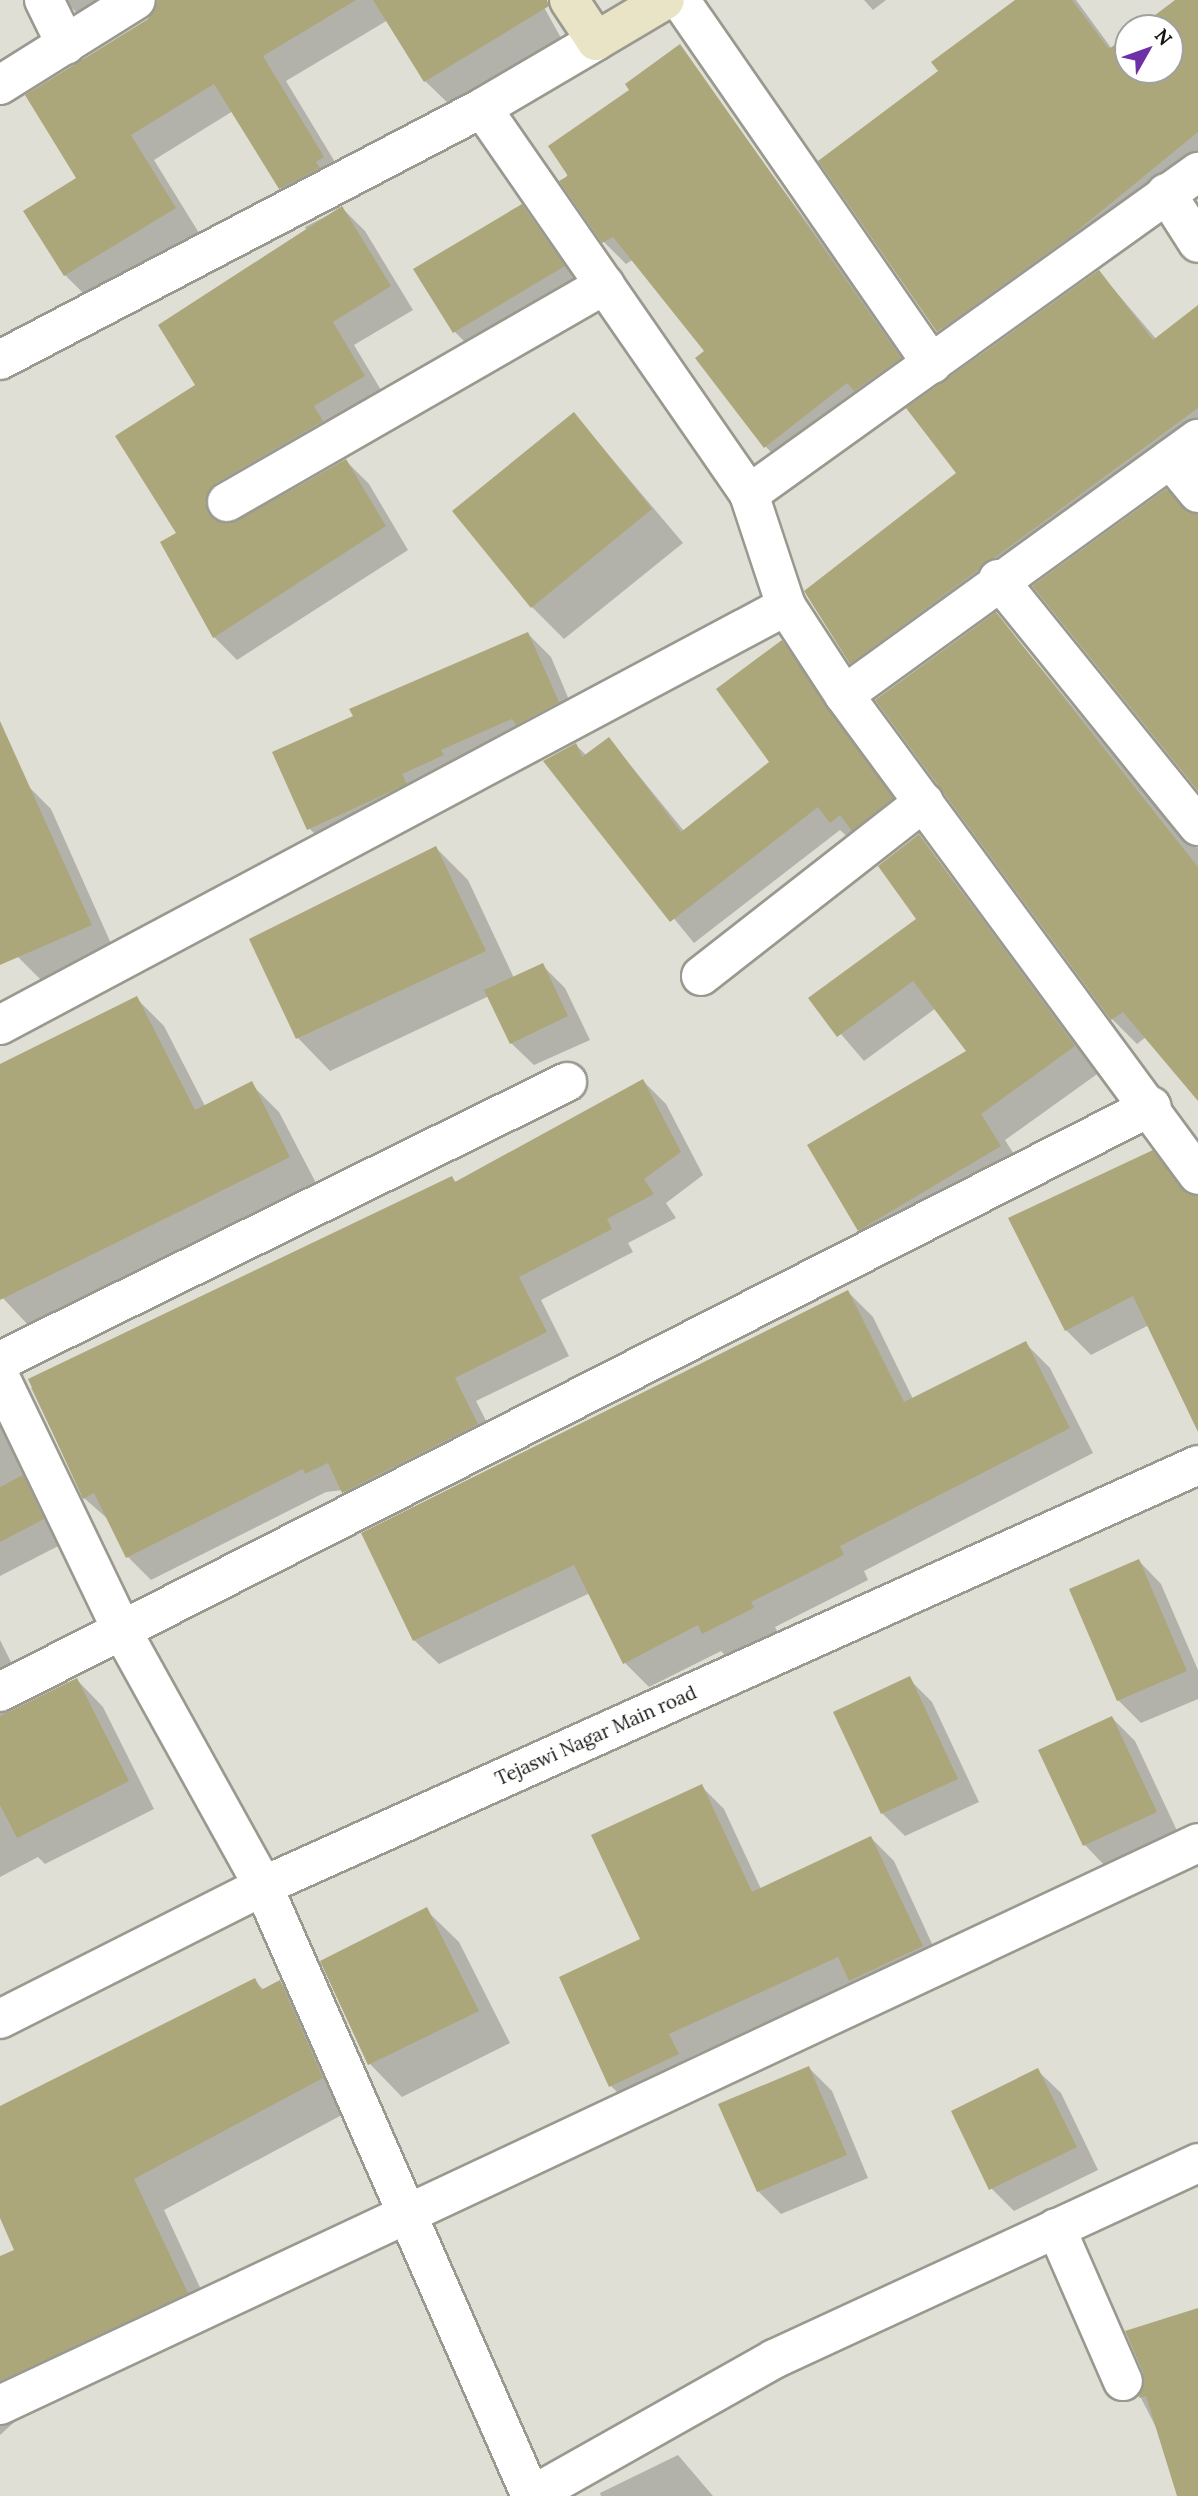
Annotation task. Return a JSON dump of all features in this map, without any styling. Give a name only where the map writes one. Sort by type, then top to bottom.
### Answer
[{"type":"street","points":[[44,0],[66,45]]},
{"type":"street","points":[[0,85],[136,0]]},
{"type":"street","points":[[569,0],[596,41]]},
{"type":"street","points":[[0,360],[482,108],[665,0]]},
{"type":"street","points":[[680,0],[932,364]]},
{"type":"street","points":[[482,108],[749,494],[786,607],[844,695],[1152,1106],[1198,1175]]},
{"type":"street","points":[[749,494],[1198,172]]},
{"type":"street","points":[[1166,193],[1198,243]]},
{"type":"street","points":[[227,502],[605,285]]},
{"type":"street","points":[[844,695],[998,579],[1184,449],[1198,493]]},
{"type":"street","points":[[998,579],[1198,826]]},
{"type":"street","points":[[0,1025],[786,607]]},
{"type":"street","points":[[701,976],[924,802]]},
{"type":"street","points":[[0,1361],[568,1082]]},
{"type":"street","points":[[0,1692],[123,1633],[1152,1106]]},
{"type":"street","points":[[0,1377],[123,1633],[263,1886],[411,2217],[531,2496],[774,2358],[1198,2163]]},
{"type":"street","name":"Tejaswi Nagar Main road","points":[[0,2018],[263,1886],[1198,1465]]},
{"type":"street","points":[[0,2405],[411,2217],[1198,1843]]},
{"type":"street","points":[[1056,2228],[1124,2381]]},
{"type":"building","points":[[158,0],[356,0],[263,56],[324,157],[316,162],[320,168],[279,189],[214,84],[131,135],[176,208],[64,276],[23,211],[76,178],[25,95],[148,19]]},
{"type":"building","points":[[373,0],[547,0],[549,6],[424,82]]},
{"type":"building","points":[[1015,0],[1072,0],[1109,49],[1114,45],[1114,84],[1184,84],[1184,14],[1156,14],[1175,0],[1198,0],[1198,132],[1072,235],[937,332],[818,161],[938,71],[931,62]]},
{"type":"building","points":[[680,44],[901,358],[854,391],[847,383],[764,448],[695,358],[704,351],[613,237],[602,243],[559,181],[568,176],[548,146],[629,90],[625,84]]},
{"type":"building","points":[[522,204],[565,266],[453,333],[413,269]]},
{"type":"building","points":[[342,206],[391,286],[333,322],[365,376],[314,406],[323,421],[216,483],[205,503],[217,521],[237,521],[346,459],[386,526],[213,638],[160,542],[176,533],[115,436],[195,385],[158,325]]},
{"type":"building","points":[[1099,270],[1153,340],[1198,305],[1198,408],[850,664],[804,591],[956,473],[906,408]]},
{"type":"building","points":[[574,412],[652,509],[531,608],[452,511]]},
{"type":"building","points":[[1166,489],[1198,514],[1198,791],[1032,586]]},
{"type":"building","points":[[996,612],[1198,867],[1198,1101],[1123,1012],[1111,1020],[875,700]]},
{"type":"building","points":[[528,632],[559,702],[516,725],[512,719],[441,750],[444,755],[402,774],[407,784],[307,830],[272,752],[353,716],[349,709]]},
{"type":"building","points":[[782,640],[893,798],[852,831],[840,815],[830,823],[818,807],[670,922],[543,761],[576,743],[582,757],[609,737],[681,832],[769,762],[716,689]]},
{"type":"building","points":[[0,721],[92,925],[0,965]]},
{"type":"building","points":[[919,834],[1075,1046],[981,1114],[1001,1146],[858,1231],[807,1145],[966,1051],[913,981],[837,1037],[808,998],[916,919],[878,866]]},
{"type":"building","points":[[436,846],[486,951],[296,1039],[249,939]]},
{"type":"building","points":[[543,963],[568,1016],[510,1044],[484,990]]},
{"type":"building","points":[[137,996],[195,1110],[252,1081],[290,1157],[0,1300],[0,1064]]},
{"type":"building","points":[[643,1079],[681,1152],[644,1179],[654,1194],[607,1219],[612,1229],[519,1277],[547,1332],[455,1378],[478,1424],[342,1493],[328,1463],[305,1474],[303,1469],[126,1558],[94,1493],[83,1499],[28,1379],[452,1176],[455,1182]]},
{"type":"building","points":[[1153,1150],[1181,1188],[1198,1196],[1198,1432],[1133,1296],[1065,1331],[1008,1218]]},
{"type":"building","points":[[848,1290],[904,1402],[1026,1341],[1070,1428],[840,1546],[844,1555],[751,1602],[754,1608],[702,1634],[698,1625],[623,1664],[574,1565],[413,1641],[361,1533]]},
{"type":"building","points":[[23,1475],[44,1519],[0,1542],[0,1487]]},
{"type":"building","points":[[1139,1559],[1187,1671],[1117,1701],[1069,1589]]},
{"type":"building","points":[[910,1676],[958,1779],[881,1814],[833,1712]]},
{"type":"building","points":[[77,1678],[129,1781],[17,1838],[0,1805],[0,1716]]},
{"type":"building","points":[[1112,1716],[1157,1812],[1083,1846],[1038,1750]]},
{"type":"building","points":[[702,1784],[752,1892],[871,1836],[923,1946],[849,1981],[838,1957],[669,2034],[679,2054],[609,2087],[559,1977],[640,1939],[591,1835]]},
{"type":"building","points":[[427,1907],[479,2011],[368,2065],[320,1961]]},
{"type":"building","points":[[255,1978],[261,1990],[280,1980],[323,2078],[134,2179],[188,2293],[0,2381],[0,2256],[14,2250],[0,2218],[0,2106]]},
{"type":"building","points":[[809,2066],[847,2155],[757,2192],[718,2104]]},
{"type":"building","points":[[1038,2068],[1077,2147],[989,2190],[951,2111]]},
{"type":"building","points":[[1198,2308],[1198,2496],[1177,2496],[1146,2396],[1139,2398],[1143,2373],[1125,2331]]}]
